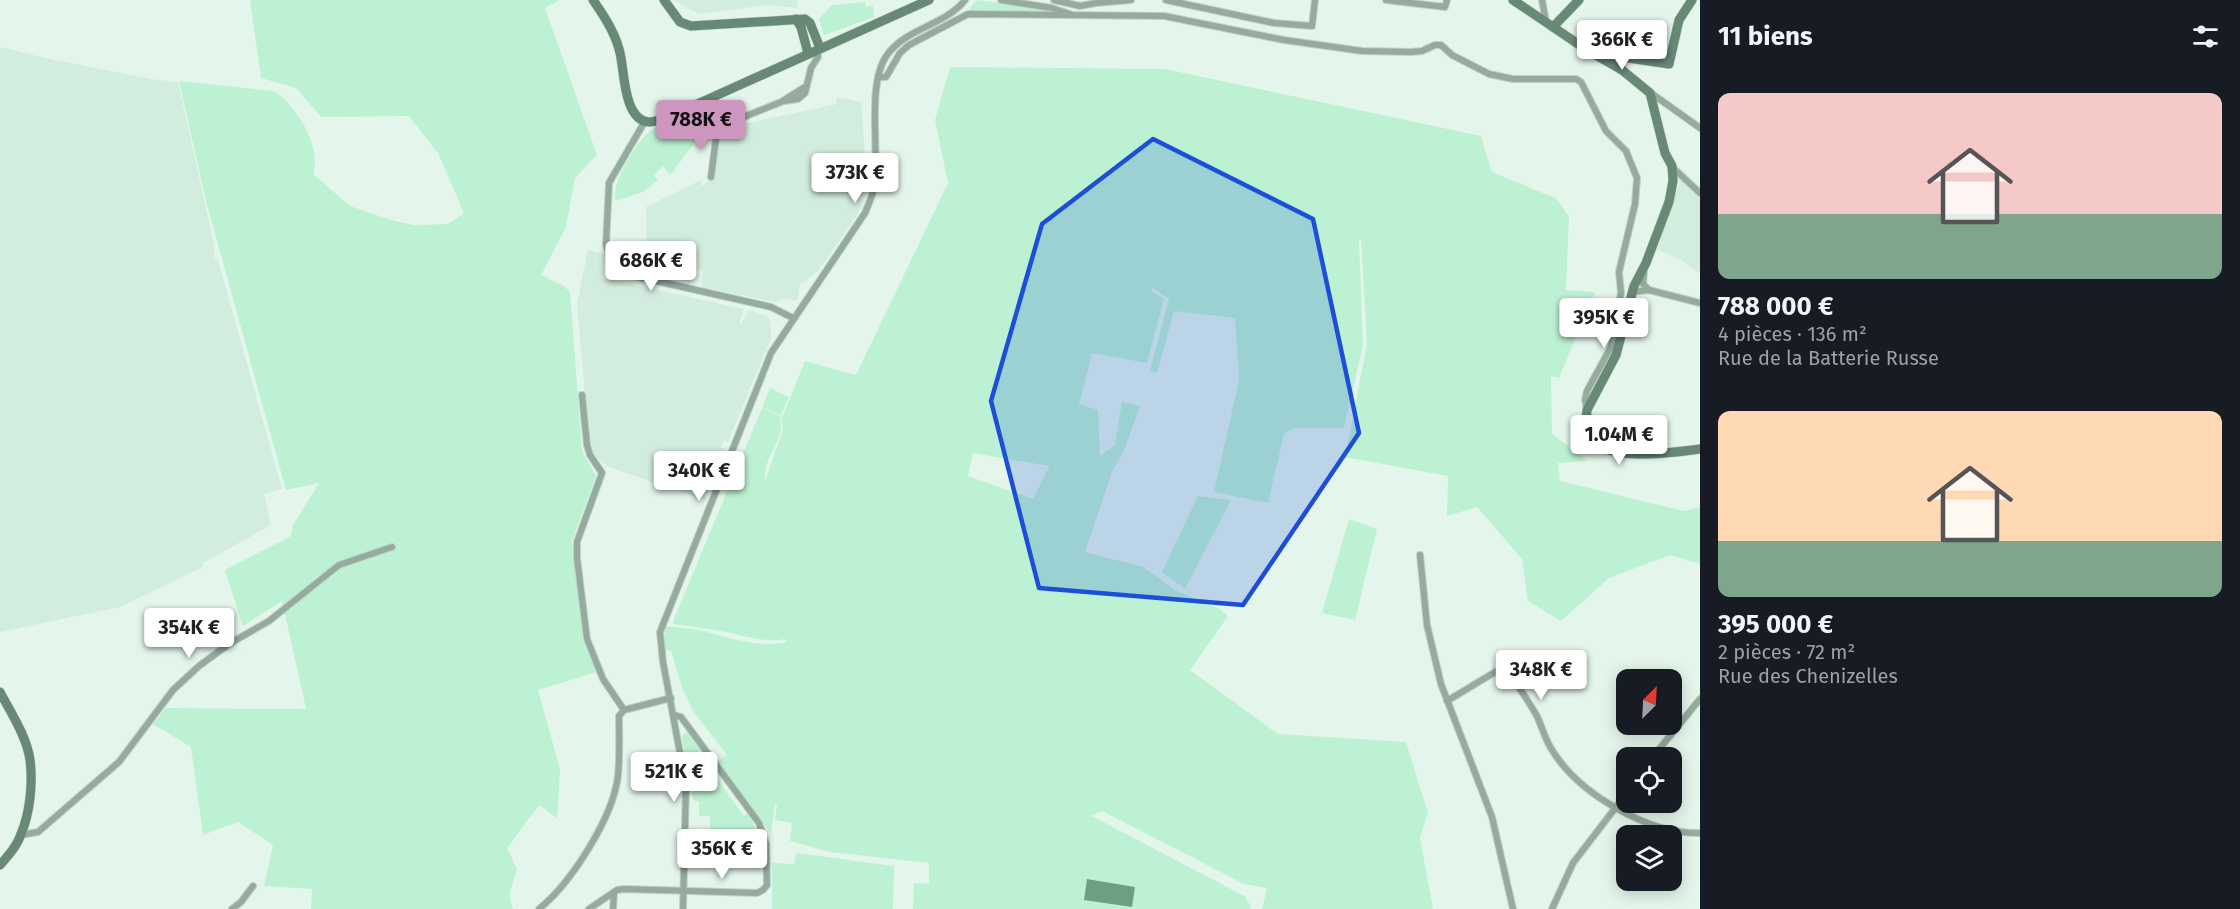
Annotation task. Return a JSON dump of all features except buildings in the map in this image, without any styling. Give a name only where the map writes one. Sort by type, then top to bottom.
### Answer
[{"type":"street","points":[[593,0],[610,24],[620,50],[629,103],[636,114],[645,121],[657,121],[675,114],[929,0]]},
{"type":"street","points":[[664,0],[680,22],[691,26],[796,19],[813,52],[818,57],[811,68]]},
{"type":"street","points":[[683,909],[686,785],[660,641],[661,628],[771,352],[864,213],[874,188],[878,77],[885,58],[897,42],[952,12],[965,0]]},
{"type":"street","points":[[1001,0],[1052,8],[1076,16]]},
{"type":"street","points":[[1054,0],[1080,6],[1131,0]]},
{"type":"street","points":[[1166,0],[1274,23],[1309,26],[1312,26],[1315,0]]},
{"type":"street","points":[[1386,0],[1445,7],[1447,0]]},
{"type":"street","points":[[1513,0],[1628,75],[1700,128]]},
{"type":"street","points":[[1542,0],[1550,24]]},
{"type":"street","points":[[1550,24],[1579,0]]},
{"type":"street","points":[[1599,57],[1669,64],[1679,20],[1692,0]]},
{"type":"street","points":[[878,77],[886,77],[900,53],[909,45],[968,14],[1177,18],[1284,40],[1371,50],[1411,52],[1442,45],[1452,55],[1489,74],[1513,80],[1576,79],[1581,82],[1606,131],[1626,151],[1637,178],[1635,204],[1619,272],[1621,293],[1611,347],[1587,391],[1585,400],[1590,438],[1618,453],[1655,454],[1700,449]]},
{"type":"street","points":[[711,177],[717,131],[724,125],[781,102],[798,99],[805,93],[813,52]]},
{"type":"street","points":[[1628,75],[1632,67],[1646,61]]},
{"type":"street","points":[[1650,93],[1665,153],[1672,166],[1700,193]]},
{"type":"street","points":[[645,121],[609,183],[606,244],[614,263],[626,273],[771,307],[793,318]]},
{"type":"street","points":[[1587,410],[1616,355],[1632,292],[1646,263],[1669,202],[1673,181],[1672,166]]},
{"type":"street","points":[[1646,263],[1643,284],[1649,290]]},
{"type":"street","points":[[1632,292],[1649,290],[1700,303]]},
{"type":"street","points":[[582,395],[586,445],[602,474],[577,542],[587,639],[603,679],[624,710]]},
{"type":"street","points":[[21,835],[38,832],[118,762],[173,690],[199,666],[229,644],[269,621],[339,565],[392,547]]},
{"type":"street","points":[[1420,555],[1427,625],[1441,684],[1492,817],[1513,909]]},
{"type":"street","points":[[1448,701],[1500,669],[1507,674],[1536,716],[1558,759],[1584,784],[1616,809],[1573,863],[1552,909]]},
{"type":"street","points":[[0,692],[21,734],[30,759],[28,808],[21,835],[0,865]]},
{"type":"street","points":[[539,909],[580,862],[605,819],[618,777],[619,716],[624,710],[671,698]]},
{"type":"street","points":[[1661,747],[1700,699]]},
{"type":"street","points":[[589,909],[624,889],[757,893],[768,885],[766,844],[759,823],[681,717],[674,715]]},
{"type":"street","points":[[1623,813],[1672,830],[1700,833]]},
{"type":"street","points":[[232,909],[241,902],[253,886]]},
{"type":"street","points":[[613,909],[614,893]]},
{"type":"highlighted area","points":[[1153,139],[1313,219],[1359,433],[1243,605],[1039,588],[991,401],[1042,224]]},
{"type":"shaded area","points":[[250,0],[560,0],[545,8],[597,155],[575,178],[566,227],[541,275],[564,286],[570,292],[582,451],[596,476],[572,541],[583,641],[597,672],[538,690],[560,769],[557,818],[539,805],[507,848],[517,869],[509,896],[513,909],[311,909],[312,889],[264,886],[273,845],[238,822],[203,835],[191,747],[153,724],[166,708],[306,709],[282,601],[243,626],[225,570],[291,536],[293,525],[319,483],[286,490],[206,201],[179,81],[274,91],[291,106],[306,128],[314,152],[313,174],[350,206],[413,225],[448,224],[464,213],[438,153],[409,116],[321,117],[296,88],[261,78]]},
{"type":"shaded area","points":[[674,0],[798,0],[797,8],[767,5],[698,14]]},
{"type":"shaded area","points":[[977,0],[1054,10],[1054,12],[970,11],[969,9]]},
{"type":"shaded area","points":[[865,2],[866,7],[873,6],[874,17],[824,35],[819,19],[832,5]]},
{"type":"shaded area","points":[[0,47],[151,79],[178,82],[214,244],[214,257],[218,260],[282,489],[264,494],[271,525],[203,563],[203,567],[120,607],[0,632]]},
{"type":"shaded area","points":[[950,67],[1165,69],[1481,136],[1492,172],[1557,199],[1569,217],[1566,290],[1595,292],[1559,378],[1551,376],[1552,434],[1588,461],[1558,463],[1560,481],[1684,511],[1700,507],[1700,564],[1670,555],[1609,578],[1561,621],[1528,601],[1522,559],[1477,507],[1447,516],[1448,476],[1345,457],[1367,344],[1361,239],[1359,239],[1363,345],[1344,428],[1294,428],[1284,434],[1268,503],[1214,492],[1239,380],[1235,318],[1174,311],[1157,373],[1150,371],[1169,299],[1151,286],[1152,292],[1164,298],[1147,363],[1092,353],[1079,404],[1098,410],[1100,456],[1115,445],[1122,402],[1140,406],[1125,448],[1112,472],[1085,552],[1143,567],[1175,590],[1220,609],[1228,616],[1190,670],[1278,734],[1406,742],[1428,813],[1420,838],[1433,909],[1262,909],[1267,888],[1244,884],[1102,811],[1092,816],[1246,897],[1251,905],[1250,909],[913,909],[914,883],[929,884],[929,863],[830,852],[790,841],[792,823],[775,820],[777,804],[775,804],[771,834],[718,761],[727,755],[693,711],[682,688],[671,650],[664,651],[665,626],[697,630],[757,643],[787,642],[785,639],[759,639],[674,624],[673,621],[762,408],[781,416],[780,420],[781,430],[766,467],[765,481],[783,430],[781,420],[805,361],[856,375],[948,183],[935,120]],"holes":[[[973,453],[1049,466],[1049,467],[1033,499],[968,476]],[[1087,879],[1135,887],[1131,907]]]},
{"type":"shaded area","points":[[836,97],[861,102],[866,191],[856,217],[818,271],[800,284],[798,298],[795,301],[787,298],[776,302],[702,287],[703,270],[696,269],[692,262],[647,258],[646,207],[701,180],[701,185],[706,185],[707,181],[713,181],[720,134],[725,128],[837,104]]},
{"type":"shaded area","points":[[682,116],[700,131],[700,135],[672,173],[670,175],[663,166],[654,175],[658,180],[645,191],[616,201],[615,194],[620,175],[643,138],[660,125]]},
{"type":"shaded area","points":[[1680,181],[1684,181],[1689,189],[1700,198],[1700,274],[1681,260],[1657,250]]},
{"type":"shaded area","points":[[588,250],[607,254],[602,278],[744,309],[739,323],[742,323],[749,310],[767,316],[771,323],[771,338],[728,442],[724,440],[721,447],[725,449],[705,500],[609,467],[596,457],[589,441],[577,303]]},
{"type":"shaded area","points":[[770,388],[789,397],[781,415],[762,407]]},
{"type":"shaded area","points":[[1198,496],[1231,500],[1185,589],[1162,572]]},
{"type":"shaded area","points":[[1349,519],[1377,529],[1355,620],[1322,613]]},
{"type":"shaded area","points":[[687,732],[701,749],[697,752],[744,816],[749,813],[761,843],[710,842],[710,816],[699,816],[699,802],[693,800],[692,787],[697,786],[694,762],[686,762],[682,736]]},
{"type":"shaded area","points":[[796,853],[894,866],[893,909],[772,909],[772,863],[794,864]]},
{"type":"shaded area","points":[[1087,879],[1135,887],[1132,907],[1084,900]]}]
